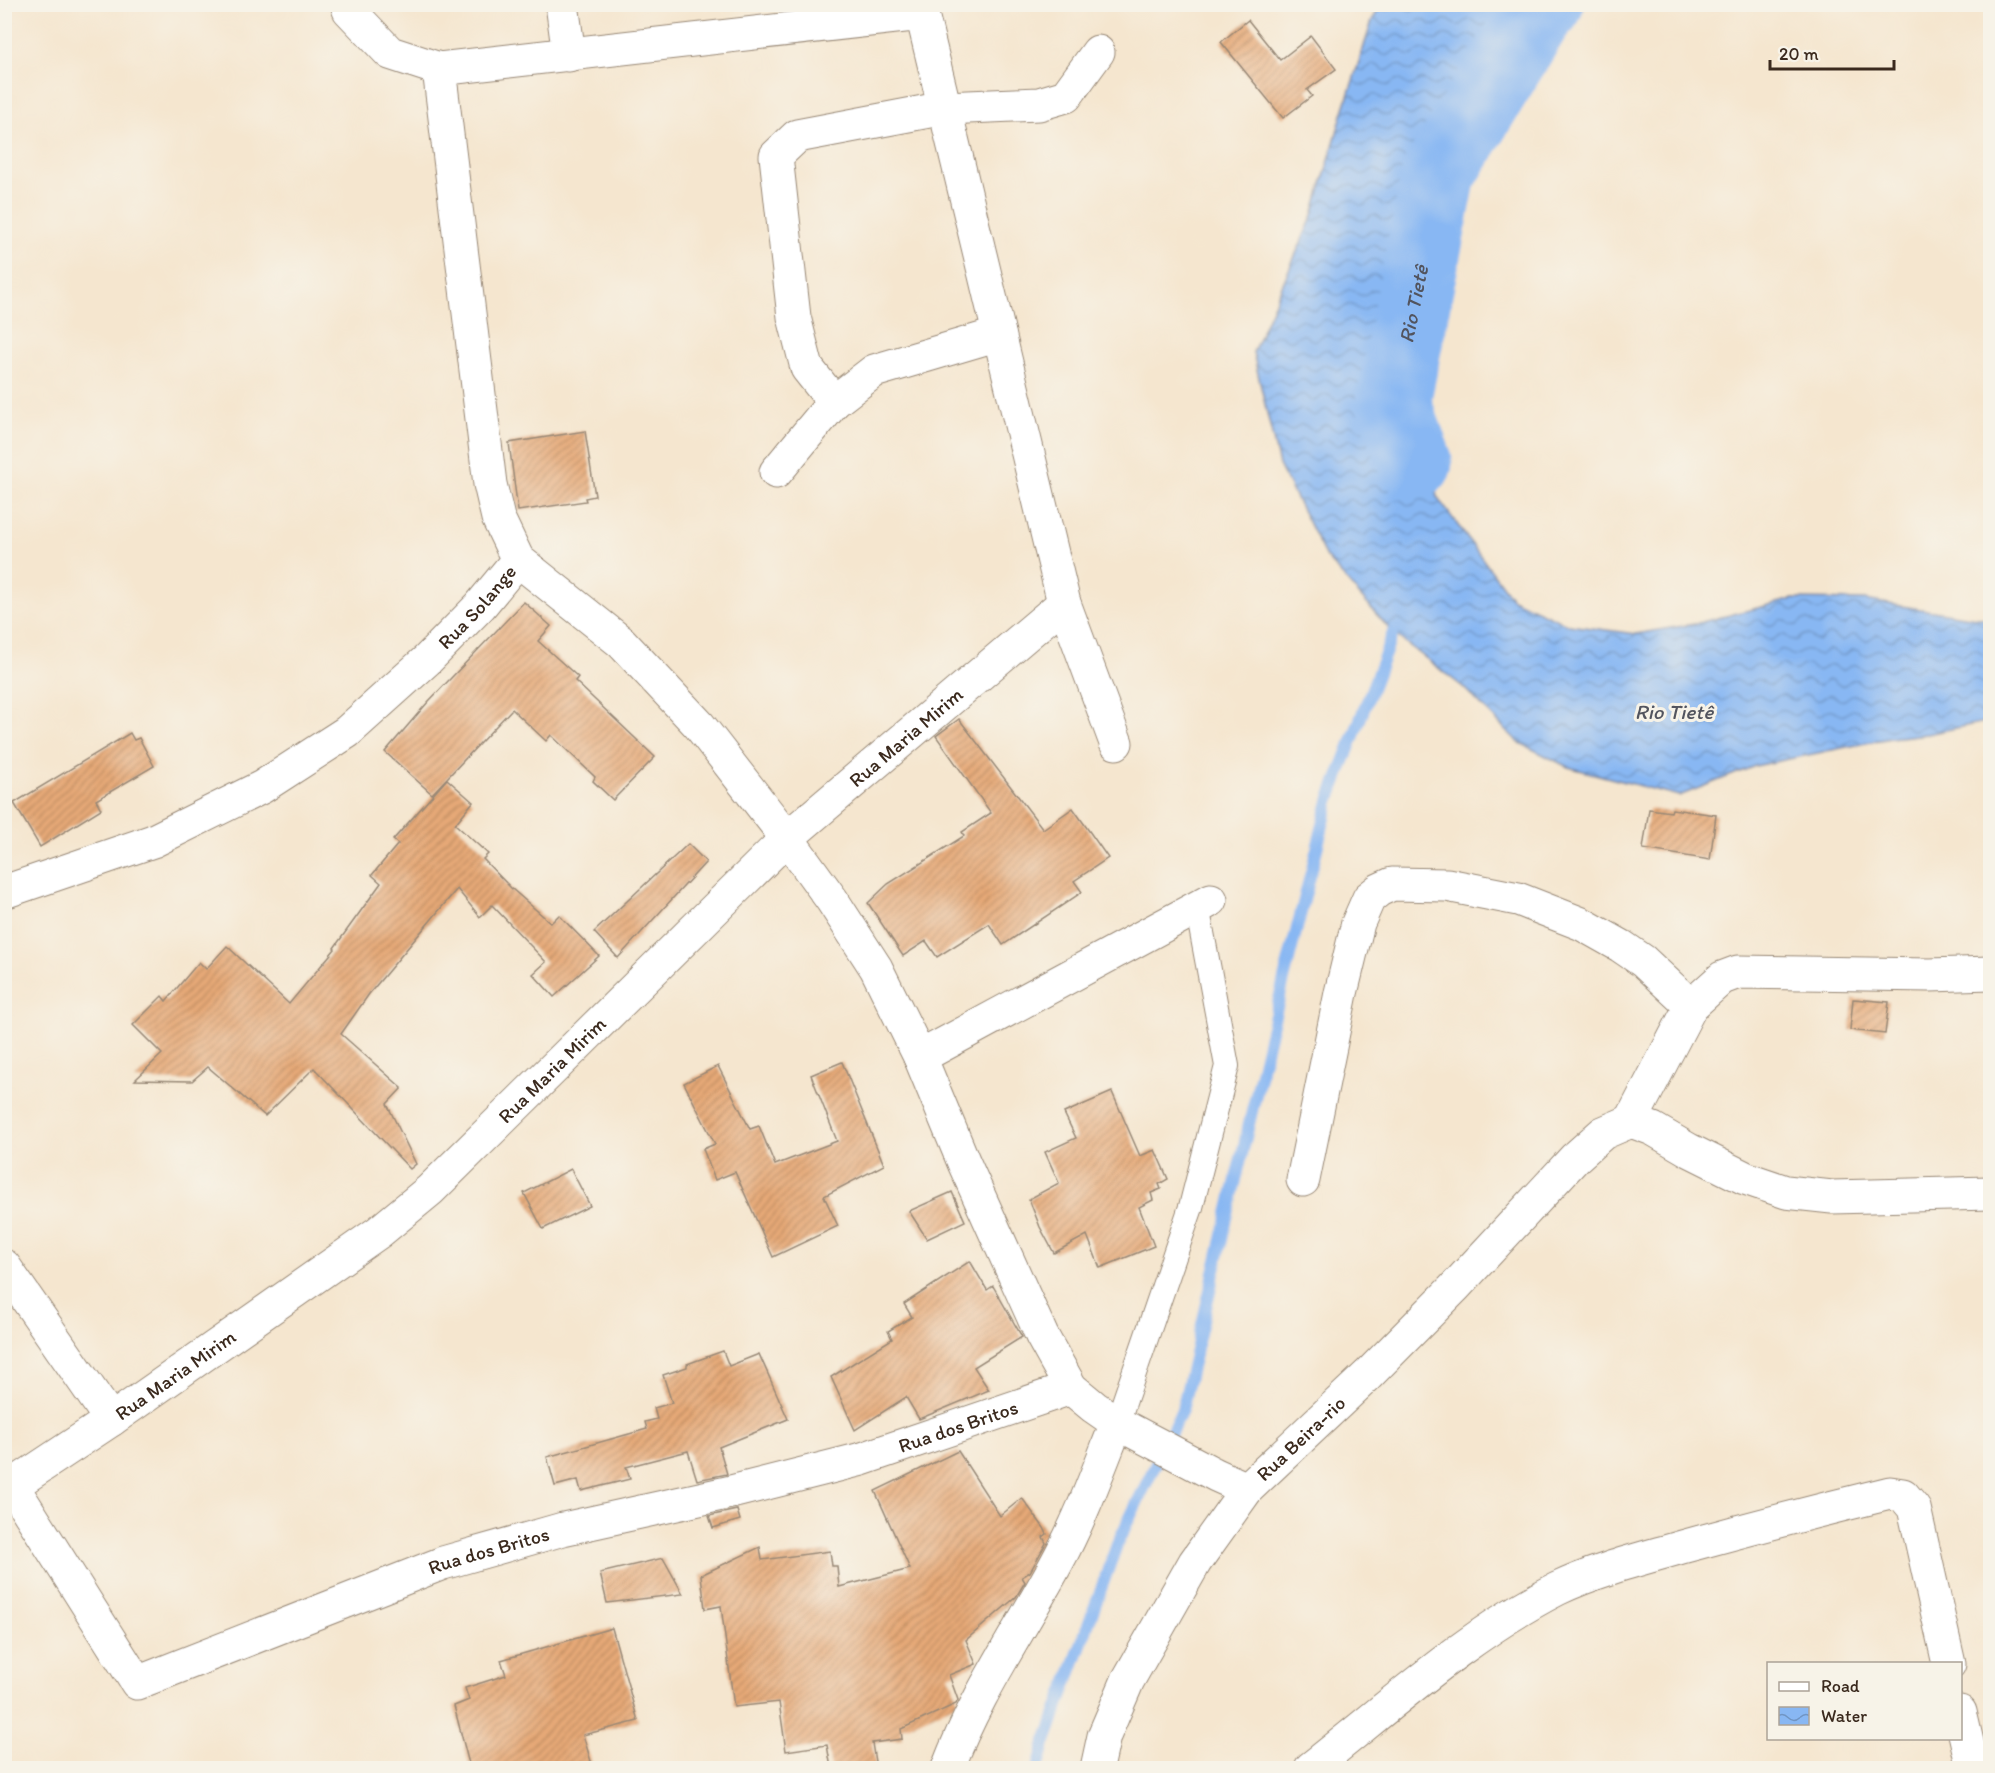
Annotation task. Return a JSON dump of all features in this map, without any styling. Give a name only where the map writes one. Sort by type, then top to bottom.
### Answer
[{"type":"street","points":[[347,4],[390,53],[439,69],[922,14],[1064,603],[1116,743]]},
{"type":"street","points":[[562,4],[569,55]]},
{"type":"street","points":[[834,402],[807,368],[794,317],[776,156],[797,136],[945,108],[1039,104],[1066,96],[1098,52]]},
{"type":"street","name":"Rua Solange","points":[[4,892],[153,841],[262,787],[355,725],[480,606],[518,560],[498,518],[490,484],[439,69]]},
{"type":"street","points":[[776,472],[834,402],[874,371],[999,334]]},
{"type":"street","points":[[518,560],[621,642],[699,724],[832,900],[876,968],[920,1057],[964,1164],[1042,1336],[1071,1388],[1094,1407],[1126,1428],[1247,1489]]},
{"type":"street","name":"Rua Maria Mirim","points":[[9,1489],[380,1232],[430,1190],[787,838],[1064,603]]},
{"type":"street","points":[[1303,1180],[1355,935],[1369,898],[1378,890],[1392,884],[1447,885],[1518,899],[1582,924],[1621,946],[1643,961],[1691,1006]]},
{"type":"street","points":[[920,1057],[1204,903]]},
{"type":"street","points":[[1990,973],[1930,975],[1738,972],[1722,978],[1691,1006],[1631,1121],[1653,1129],[1745,1178],[1786,1192],[1832,1197],[1990,1193]]},
{"type":"street","name":"Rua Beira-rio","points":[[1097,1768],[1104,1736],[1128,1680],[1196,1562],[1247,1489],[1368,1375],[1454,1288],[1575,1158],[1603,1133],[1631,1121]]},
{"type":"street","points":[[4,1266],[111,1420]]},
{"type":"street","name":"Rua dos Britos","points":[[9,1489],[137,1683],[442,1563],[562,1529],[730,1492],[862,1459],[1071,1388]]},
{"type":"street","points":[[948,1768],[961,1733],[1056,1564],[1091,1488],[1126,1428]]},
{"type":"street","points":[[1311,1768],[1451,1656],[1522,1609],[1559,1588],[1600,1572],[1660,1554],[1890,1493],[1903,1496],[1910,1502],[1916,1515],[1949,1662]]},
{"type":"street","points":[[1962,1721],[1973,1768]]},
{"type":"lane","points":[[1126,1428],[1191,1207],[1227,1066],[1204,903]]},
{"type":"water","name":"Rio Tietê","points":[[1381,5],[1530,5],[1468,75],[1410,155],[1389,253],[1388,327],[1419,410],[1437,497],[1512,599],[1569,625],[1636,634],[1694,624],[1793,599],[1864,600],[1976,618],[1990,618],[1990,721],[1927,734],[1890,738],[1755,766],[1679,796],[1568,767],[1518,742],[1463,687],[1393,633],[1326,557],[1279,465],[1253,352],[1313,215],[1372,21]]},
{"type":"building","points":[[1248,20],[1280,60],[1311,36],[1336,69],[1307,90],[1312,96],[1283,118],[1221,42]]},
{"type":"building","points":[[585,431],[595,496],[585,498],[586,501],[518,511],[509,443]]},
{"type":"building","points":[[524,602],[551,626],[538,641],[578,677],[575,681],[655,757],[613,800],[593,781],[595,777],[551,735],[546,741],[512,709],[432,794],[385,752],[428,702]]},
{"type":"building","points":[[959,719],[1043,829],[1073,808],[1108,858],[1074,881],[1082,892],[1003,945],[989,924],[937,957],[926,941],[903,956],[868,903],[888,884],[964,836],[962,832],[991,813],[936,736]]},
{"type":"building","points":[[130,733],[134,740],[139,738],[154,766],[96,800],[101,809],[40,847],[14,803]]},
{"type":"building","points":[[447,779],[473,802],[455,824],[488,854],[483,859],[511,888],[551,923],[559,915],[599,956],[554,997],[533,974],[546,962],[492,905],[480,917],[457,889],[369,994],[341,1034],[402,1088],[387,1104],[416,1164],[410,1169],[314,1068],[265,1116],[208,1067],[192,1081],[135,1080],[162,1054],[133,1025],[162,996],[166,1001],[199,962],[206,969],[227,946],[289,1004],[335,949],[381,883],[372,875],[398,844],[393,840]]},
{"type":"building","points":[[1649,809],[1671,812],[1672,809],[1716,815],[1710,860],[1643,849]]},
{"type":"building","points":[[688,844],[706,862],[618,958],[594,932]]},
{"type":"building","points":[[1853,999],[1889,1002],[1885,1034],[1850,1030]]},
{"type":"building","points":[[842,1062],[884,1165],[824,1196],[838,1226],[773,1257],[735,1172],[715,1180],[703,1149],[715,1144],[684,1083],[718,1066],[750,1129],[759,1126],[775,1165],[837,1141],[811,1075]]},
{"type":"building","points":[[1112,1092],[1140,1156],[1155,1150],[1168,1179],[1159,1184],[1161,1189],[1151,1193],[1153,1200],[1139,1207],[1154,1246],[1100,1268],[1087,1235],[1054,1253],[1029,1199],[1059,1183],[1045,1152],[1076,1138],[1064,1113]]},
{"type":"building","points":[[571,1169],[590,1206],[543,1229],[524,1193]]},
{"type":"building","points":[[952,1192],[965,1221],[927,1239],[909,1211]]},
{"type":"building","points":[[970,1261],[987,1290],[993,1286],[1022,1337],[974,1367],[989,1390],[919,1419],[906,1397],[855,1430],[831,1377],[892,1339],[888,1331],[912,1317],[904,1304]]},
{"type":"building","points":[[723,1351],[729,1366],[759,1354],[788,1419],[719,1447],[727,1474],[697,1480],[688,1451],[626,1467],[630,1479],[581,1491],[578,1480],[555,1486],[547,1457],[647,1429],[645,1422],[657,1419],[654,1408],[672,1403],[663,1375]]},
{"type":"building","points":[[958,1451],[1000,1516],[1022,1498],[1047,1534],[1043,1537],[1046,1543],[1030,1572],[1022,1577],[1025,1582],[1016,1597],[966,1640],[976,1664],[949,1675],[958,1700],[956,1704],[901,1729],[902,1739],[872,1743],[876,1768],[831,1768],[827,1745],[786,1751],[779,1702],[734,1707],[721,1606],[705,1609],[701,1575],[760,1547],[762,1560],[830,1551],[832,1566],[837,1566],[839,1587],[910,1569],[875,1491]]},
{"type":"building","points":[[737,1510],[740,1520],[713,1528],[709,1516]]},
{"type":"building","points":[[663,1558],[683,1594],[607,1603],[600,1573]]},
{"type":"building","points":[[612,1628],[638,1721],[583,1735],[593,1768],[470,1768],[454,1706],[469,1700],[465,1688],[506,1675],[501,1660]]},
{"type":"waterway","name":"Rio Tietê","points":[[1415,462],[1393,402],[1439,174],[1535,16],[1546,4]]},
{"type":"waterway","points":[[1038,1768],[1118,1542],[1182,1410],[1268,1043],[1329,801],[1393,633]]}]
